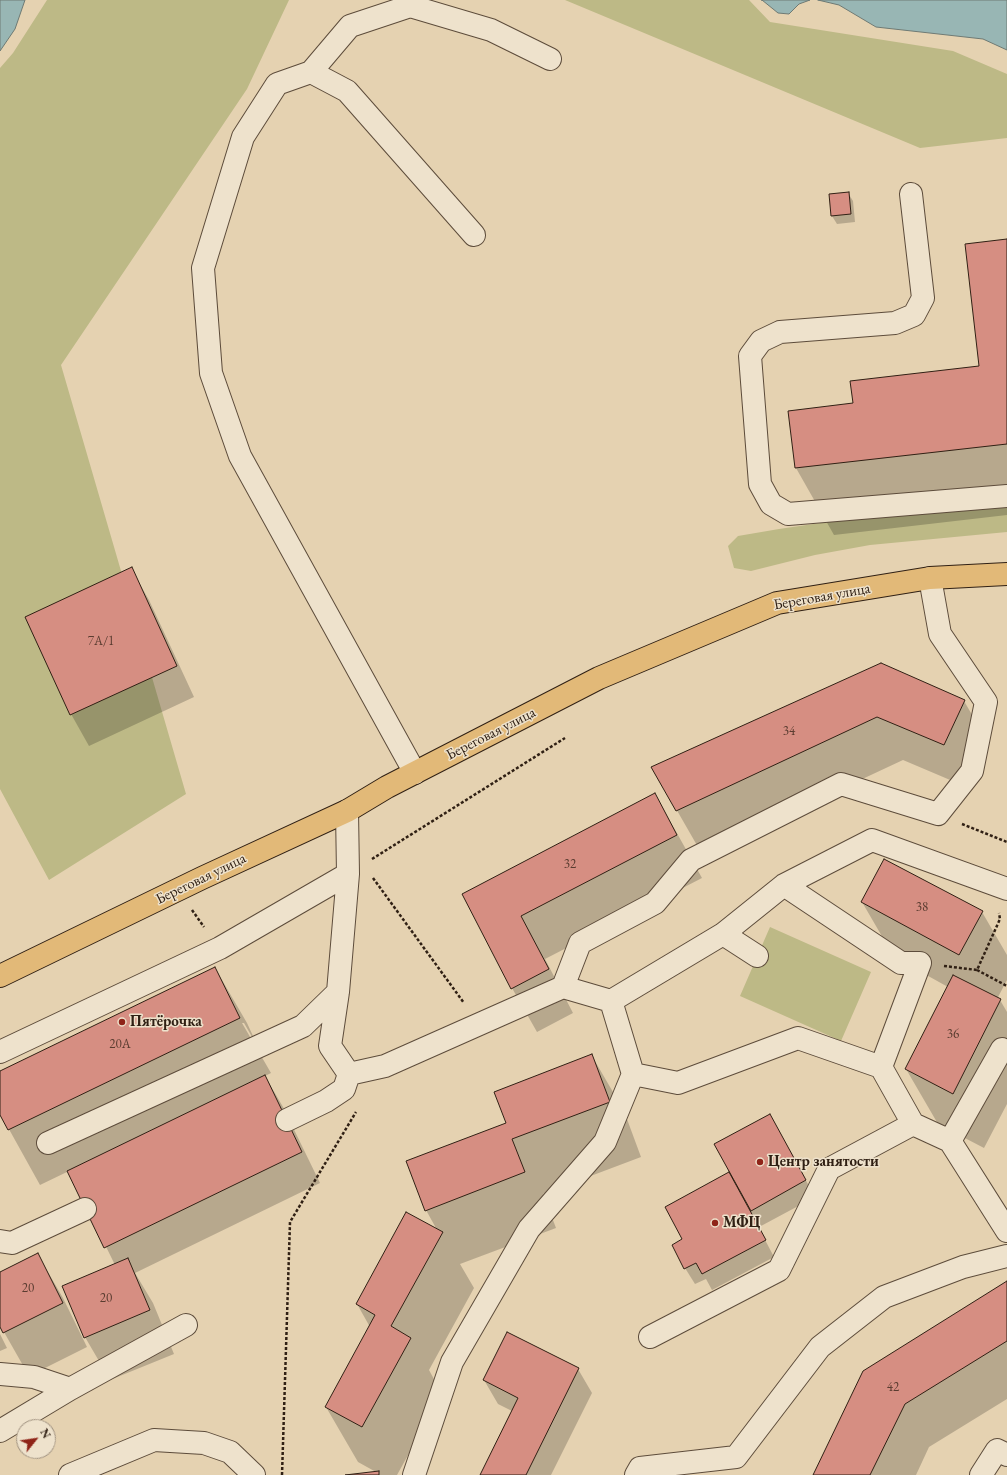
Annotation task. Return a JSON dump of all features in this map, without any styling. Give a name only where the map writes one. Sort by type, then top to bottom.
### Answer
[{"type":"main road","name":"Береговая улица","points":[[0,976],[202,878],[347,810],[415,773],[599,678],[777,603],[930,578],[1007,574]]},
{"type":"street","points":[[415,773],[240,456],[212,373],[202,268],[242,137],[277,84],[311,72],[350,26],[410,6],[491,30],[550,59]]},
{"type":"street","points":[[311,72],[347,91],[474,235]]},
{"type":"street","points":[[911,194],[922,298],[914,315],[895,323],[780,332],[761,341],[750,356],[760,484],[771,504],[788,514],[1007,496]]},
{"type":"street","points":[[563,987],[580,943],[655,903],[691,860],[841,784],[938,814],[972,771],[986,702],[940,634],[930,578]]},
{"type":"street","points":[[347,810],[356,869],[330,1046],[349,1074]]},
{"type":"street","points":[[349,1074],[385,1066],[563,987],[611,1001],[723,934],[784,885],[872,840],[1007,889]]},
{"type":"street","points":[[0,1052],[220,948],[356,869]]},
{"type":"street","points":[[784,885],[901,963],[920,963],[881,1067]]},
{"type":"street","points":[[723,934],[758,956]]},
{"type":"street","points":[[48,1143],[303,1026],[338,992]]},
{"type":"street","points":[[414,1475],[452,1362],[529,1229],[605,1142],[633,1074],[611,1001]]},
{"type":"street","points":[[633,1074],[678,1083],[798,1038],[881,1067],[913,1124],[950,1142],[1007,1231]]},
{"type":"street","points":[[950,1142],[1002,1049]]},
{"type":"street","points":[[287,1120],[326,1101],[344,1089],[349,1074]]},
{"type":"street","points":[[650,1337],[779,1270],[829,1169],[913,1124]]},
{"type":"street","points":[[0,1241],[12,1244],[86,1209]]},
{"type":"street","points":[[636,1475],[640,1468],[736,1457],[820,1347],[884,1297],[963,1267],[1007,1256]]},
{"type":"street","points":[[0,1430],[70,1389],[186,1325]]},
{"type":"street","points":[[0,1374],[34,1377],[70,1389]]},
{"type":"street","points":[[70,1475],[154,1440],[204,1443],[230,1452],[254,1475]]},
{"type":"street","points":[[981,1475],[997,1450],[1007,1455]]},
{"type":"path","points":[[466,1006],[356,869],[565,738]]},
{"type":"path","points":[[938,814],[1007,842]]},
{"type":"path","points":[[977,970],[1000,919]]},
{"type":"path","points":[[920,963],[977,970],[1007,986]]},
{"type":"path","points":[[282,1475],[290,1222],[360,1106]]},
{"type":"shaded area","points":[[47,0],[289,0],[247,89],[61,365],[186,794],[49,880],[0,789],[0,68],[13,53]]},
{"type":"shaded area","points":[[565,0],[749,0],[770,22],[953,51],[1007,74],[1007,138],[920,148]]},
{"type":"shaded area","points":[[1007,505],[1007,532],[870,545],[815,555],[751,571],[734,568],[728,546],[738,536],[779,529],[855,518]]},
{"type":"shaded area","points":[[770,927],[871,972],[841,1041],[740,996]]},
{"type":"water","points":[[0,0],[25,0],[15,29],[0,51]]},
{"type":"water","points":[[762,0],[810,0],[799,4],[789,14],[778,13]]},
{"type":"water","points":[[818,0],[1007,0],[1007,50],[983,39],[876,27],[839,5]]},
{"type":"building","points":[[849,192],[851,214],[831,216],[829,194]]},
{"type":"building","points":[[1007,239],[1007,444],[795,468],[788,411],[853,403],[850,381],[979,366],[965,244]]},
{"type":"building","points":[[132,567],[177,666],[70,715],[25,617]]},
{"type":"building","points":[[881,663],[965,700],[944,745],[877,717],[676,811],[651,767]]},
{"type":"building","points":[[655,793],[677,835],[521,916],[549,969],[511,989],[462,894]]},
{"type":"building","points":[[884,859],[983,911],[959,955],[861,902]]},
{"type":"building","points":[[215,967],[240,1018],[8,1130],[0,1115],[0,1071]]},
{"type":"building","points":[[953,975],[1001,999],[953,1094],[905,1069]]},
{"type":"building","points":[[592,1054],[610,1102],[512,1139],[525,1172],[425,1211],[406,1161],[506,1123],[494,1092]]},
{"type":"building","points":[[265,1075],[302,1152],[104,1248],[67,1171]]},
{"type":"building","name":"Центр занятости","points":[[770,1114],[806,1180],[751,1211],[714,1144]]},
{"type":"building","name":"МФЦ","points":[[729,1172],[766,1240],[702,1274],[696,1263],[684,1269],[672,1245],[682,1239],[665,1207]]},
{"type":"building","points":[[406,1212],[443,1232],[391,1326],[411,1338],[362,1427],[325,1407],[375,1315],[356,1304]]},
{"type":"building","points":[[38,1253],[63,1303],[3,1333],[0,1327],[0,1272]]},
{"type":"building","points":[[128,1258],[150,1310],[84,1338],[62,1286]]},
{"type":"building","points":[[1007,1281],[1007,1341],[905,1404],[870,1475],[813,1475],[863,1371]]},
{"type":"building","points":[[507,1332],[579,1368],[526,1475],[480,1475],[518,1398],[483,1380]]},
{"type":"building","points":[[379,1471],[379,1475],[345,1475]]},
{"type":"place","name":"Пятёрочка","points":[[122,1022]]},
{"type":"place","name":"Центр занятости","points":[[760,1162]]},
{"type":"place","name":"МФЦ","points":[[715,1223]]}]
